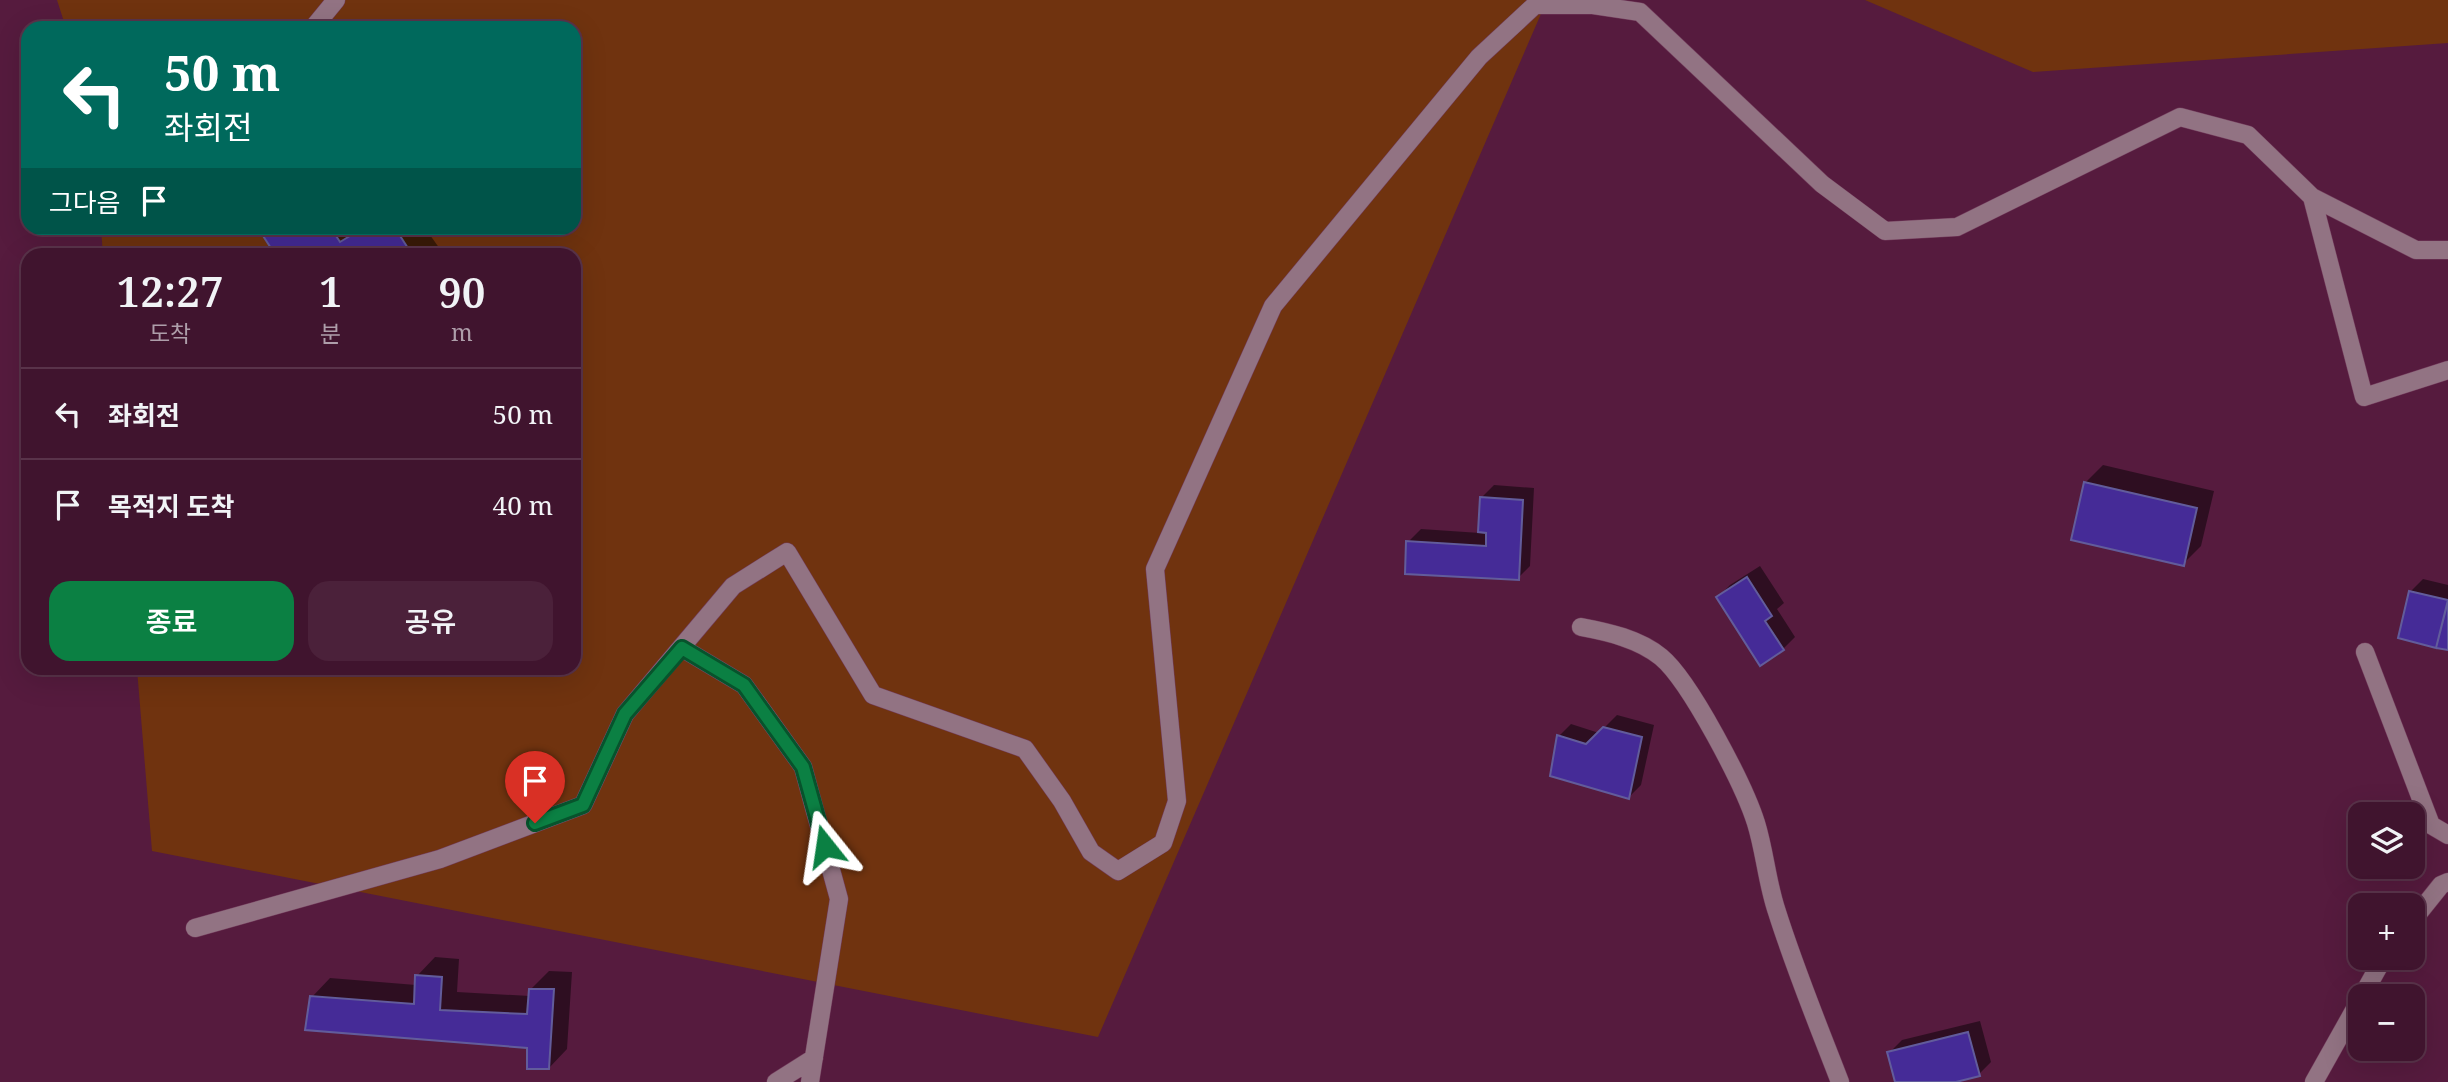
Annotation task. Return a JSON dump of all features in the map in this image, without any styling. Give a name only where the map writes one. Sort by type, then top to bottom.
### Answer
[{"type":"street","points":[[319,21],[336,0]]},
{"type":"street","points":[[195,928],[440,859],[583,805],[625,714],[733,586],[788,552],[873,695],[1025,749],[1062,802],[1091,852],[1118,871],[1163,843],[1177,801],[1155,569],[1273,306],[1479,57],[1535,5],[1593,5],[1640,12],[1822,184],[1885,232],[1957,227],[2180,117],[2248,135],[2312,197],[2416,250],[2448,250]]},
{"type":"street","points":[[2312,197],[2364,397],[2448,370]]},
{"type":"street","points":[[1581,627],[1606,632],[1649,649],[1667,663],[1694,701],[1737,777],[1755,820],[1776,911],[1840,1082]]},
{"type":"street","points":[[682,648],[744,685],[803,767],[839,899],[810,1082]]},
{"type":"street","points":[[2365,652],[2431,825],[2448,835]]},
{"type":"street","points":[[2425,905],[2441,885],[2448,882]]},
{"type":"street","points":[[2314,1082],[2377,970]]},
{"type":"street","points":[[776,1082],[814,1058]]},
{"type":"shaded area","points":[[57,0],[1547,0],[1098,1037],[152,851],[137,675],[581,675],[581,248],[102,248],[102,235],[581,235],[581,21],[64,21]]},
{"type":"shaded area","points":[[1865,0],[2448,0],[2448,43],[2033,72]]},
{"type":"building","points":[[262,235],[336,235],[340,242],[352,235],[400,235],[408,248],[271,248]]},
{"type":"building","points":[[2084,482],[2197,508],[2184,566],[2071,540]]},
{"type":"building","points":[[1480,497],[1523,500],[1519,580],[1405,574],[1406,541],[1486,546],[1486,533],[1478,532]]},
{"type":"building","points":[[1747,577],[1772,616],[1765,621],[1784,650],[1760,666],[1716,597]]},
{"type":"building","points":[[2409,591],[2448,600],[2436,648],[2398,638]]},
{"type":"building","points":[[2448,601],[2448,650],[2436,648]]},
{"type":"building","points":[[1603,727],[1642,737],[1629,799],[1550,776],[1557,735],[1586,744]]},
{"type":"building","points":[[415,975],[442,977],[440,1010],[527,1014],[529,989],[554,989],[549,1069],[527,1069],[527,1048],[305,1030],[310,996],[414,1004]]},
{"type":"building","points":[[1968,1032],[1980,1076],[1956,1082],[1895,1082],[1887,1052]]},
{"type":"route","points":[[535,823],[583,805],[625,714],[682,648],[744,685],[803,767],[825,846]]}]
